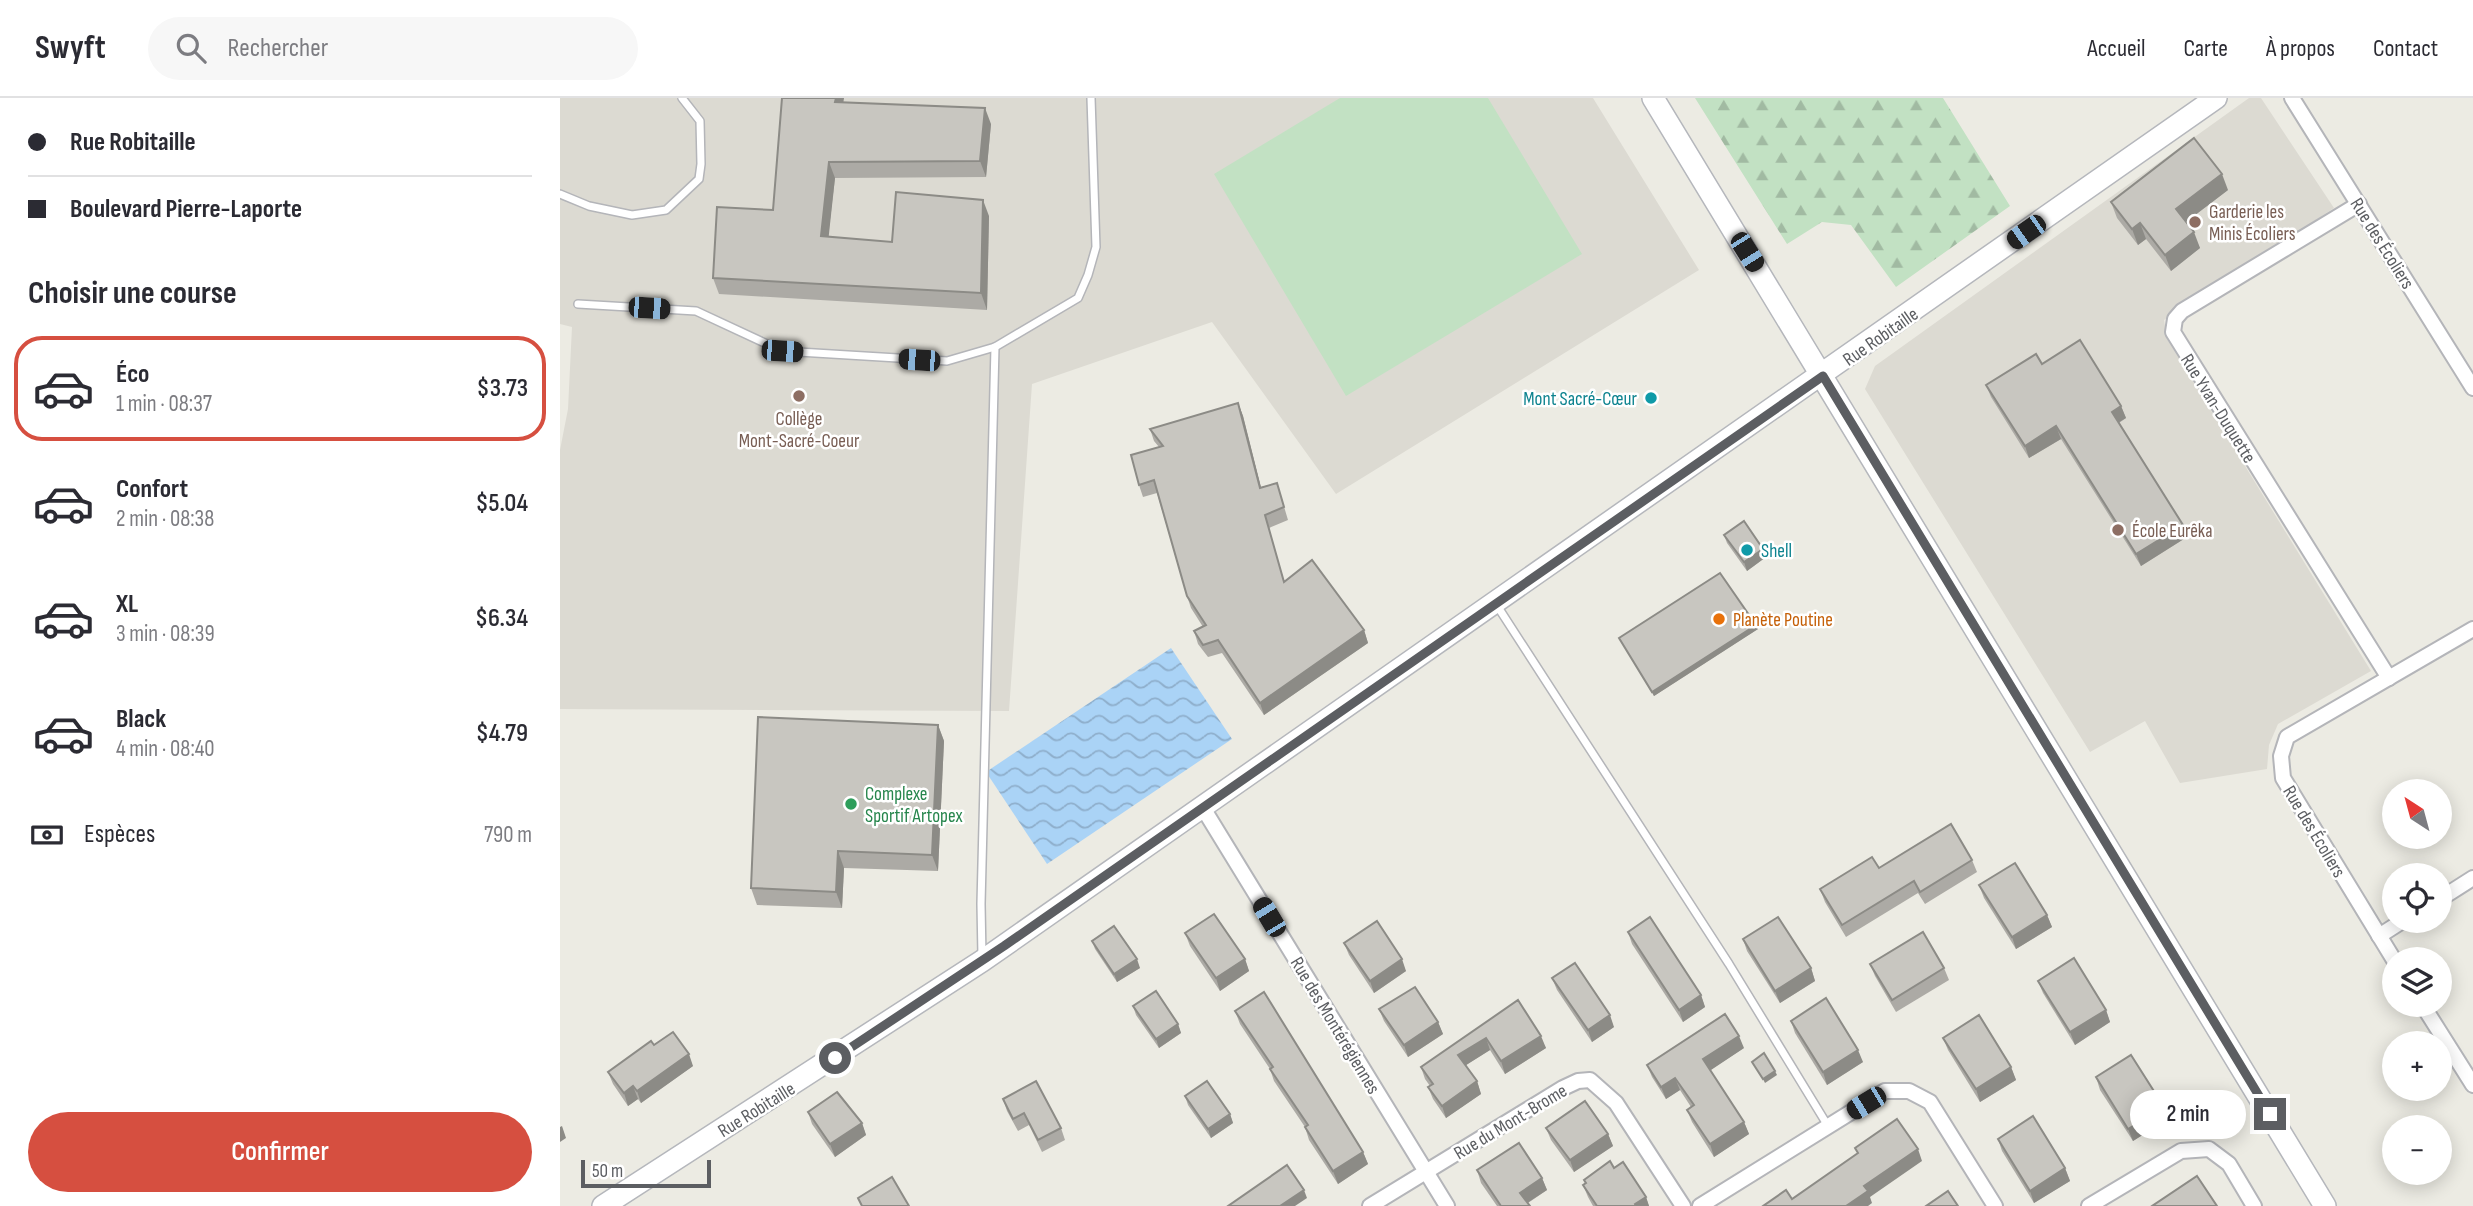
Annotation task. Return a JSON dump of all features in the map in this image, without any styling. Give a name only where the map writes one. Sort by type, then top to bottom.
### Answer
[{"type":"street","points":[[1653,98],[2325,1206]]},
{"type":"street","name":"Rue Robitaille","points":[[603,1206],[982,961],[1823,376],[2216,98]]},
{"type":"street","name":"Rue des Écoliers","points":[[2292,98],[2473,388]]},
{"type":"street","name":"Rue Yvan-Duquette","points":[[2359,204],[2182,311],[2175,319],[2173,332],[2389,678]]},
{"type":"street","name":"Rue des Écoliers","points":[[2386,947],[2283,778],[2281,756],[2287,737],[2473,629]]},
{"type":"street","name":"Rue des Montérégiennes","points":[[1203,808],[1447,1206]]},
{"type":"street","points":[[2452,891],[2473,878]]},
{"type":"street","points":[[2379,936],[2384,933]]},
{"type":"street","points":[[2430,1017],[2473,1085]]},
{"type":"street","name":"Rue du Mont-Brome","points":[[1370,1206],[1563,1088],[1578,1081],[1590,1080],[1616,1103],[1683,1206]]},
{"type":"street","points":[[1700,1206],[1885,1091],[1909,1091],[1930,1102],[1996,1206]]},
{"type":"street","points":[[2089,1206],[2181,1151],[2208,1149],[2229,1164],[2254,1206]]},
{"type":"lane","points":[[560,194],[589,206],[632,215],[666,210],[699,179],[700,121],[682,98]]},
{"type":"lane","points":[[578,303],[696,311],[712,316],[782,351],[947,361],[995,347],[1078,298],[1088,275],[1096,247],[1091,98]]},
{"type":"lane","points":[[982,961],[981,904],[995,347]]},
{"type":"lane","points":[[1496,604],[1729,964],[1828,1126]]},
{"type":"shaded area","name":"Collège Mont-Sacré-Coeur","points":[[560,98],[1593,98],[1699,270],[1336,494],[1212,322],[1032,384],[1009,711],[560,709],[560,450],[568,409],[572,327],[560,324]]},
{"type":"shaded area","name":"École Eurêka","points":[[2249,98],[2261,98],[2334,208],[2164,320],[2167,339],[2371,671],[2278,724],[2269,745],[2267,769],[2180,783],[2145,721],[2090,752],[1865,389],[1875,366]]},
{"type":"green space","points":[[1340,98],[1488,98],[1582,254],[1346,396],[1214,174]]},
{"type":"green space","points":[[1695,98],[1943,98],[2010,206],[1896,287],[1851,225],[1822,222],[1787,244]]},
{"type":"water","points":[[1171,648],[1232,739],[1047,864],[986,772]]},
{"type":"building","points":[[782,98],[836,98],[835,102],[985,108],[980,161],[829,162],[821,236],[892,242],[896,192],[983,200],[981,293],[713,278],[717,207],[773,210]]},
{"type":"building","points":[[2194,138],[2222,174],[2176,209],[2194,232],[2165,255],[2140,223],[2132,229],[2111,202]]},
{"type":"building","points":[[2080,340],[2121,406],[2112,412],[2183,525],[2136,554],[2056,426],[2025,446],[1986,385],[2036,354],[2042,364]]},
{"type":"building","points":[[1238,403],[1260,488],[1277,483],[1284,507],[1265,515],[1284,582],[1312,560],[1364,630],[1260,703],[1218,640],[1203,645],[1194,631],[1206,625],[1187,596],[1154,480],[1139,485],[1131,455],[1163,446],[1150,429]]},
{"type":"building","name":"Shell","points":[[1744,521],[1763,549],[1744,562],[1724,535]]},
{"type":"building","points":[[1720,573],[1756,625],[1652,692],[1619,638]]},
{"type":"building","name":"Complexe Sportif Artopex","points":[[758,717],[938,725],[932,855],[838,851],[836,892],[751,888]]},
{"type":"building","points":[[1951,824],[1972,860],[1920,892],[1914,881],[1842,925],[1820,889],[1872,857],[1879,868]]},
{"type":"building","points":[[2015,863],[2047,915],[2012,937],[1979,885]]},
{"type":"building","points":[[1214,914],[1245,959],[1216,978],[1185,933]]},
{"type":"building","points":[[1650,917],[1701,995],[1679,1010],[1628,932]]},
{"type":"building","points":[[1778,917],[1811,968],[1775,991],[1743,939]]},
{"type":"building","points":[[1377,921],[1402,959],[1370,981],[1344,943]]},
{"type":"building","points":[[1114,926],[1137,959],[1114,974],[1092,941]]},
{"type":"building","points":[[1923,932],[1944,968],[1892,1000],[1870,964]]},
{"type":"building","points":[[2074,958],[2106,1010],[2070,1032],[2038,981]]},
{"type":"building","points":[[1575,963],[1610,1015],[1588,1030],[1552,978]]},
{"type":"building","points":[[1415,987],[1438,1022],[1404,1045],[1379,1009]]},
{"type":"building","points":[[1156,991],[1178,1024],[1156,1039],[1133,1006]]},
{"type":"building","points":[[1264,992],[1363,1152],[1333,1171],[1305,1127],[1308,1125],[1270,1069],[1273,1067],[1235,1011]]},
{"type":"building","points":[[1826,998],[1858,1050],[1823,1072],[1791,1021]]},
{"type":"building","points":[[1518,1000],[1541,1036],[1501,1061],[1486,1038],[1458,1055],[1477,1081],[1442,1106],[1428,1087],[1433,1084],[1421,1067]]},
{"type":"building","points":[[1725,1014],[1739,1036],[1703,1059],[1744,1122],[1710,1144],[1687,1110],[1694,1105],[1675,1078],[1661,1087],[1647,1065]]},
{"type":"building","points":[[1979,1015],[2011,1067],[1976,1089],[1943,1038]]},
{"type":"building","points":[[673,1032],[689,1054],[637,1091],[633,1086],[624,1093],[608,1072],[651,1041],[654,1045]]},
{"type":"building","points":[[1764,1053],[1775,1071],[1763,1079],[1752,1062]]},
{"type":"building","points":[[2131,1055],[2164,1107],[2128,1129],[2096,1077]]},
{"type":"building","points":[[1036,1081],[1061,1128],[1038,1140],[1024,1113],[1013,1119],[1003,1099]]},
{"type":"building","points":[[1207,1081],[1230,1114],[1208,1129],[1185,1096]]},
{"type":"building","points":[[837,1092],[862,1123],[830,1144],[808,1112]]},
{"type":"building","points":[[1585,1101],[1608,1134],[1570,1160],[1546,1128]]},
{"type":"building","points":[[2033,1116],[2065,1168],[2030,1191],[1998,1139]]},
{"type":"building","points":[[1897,1119],[1918,1149],[1864,1186],[1868,1191],[1846,1206],[1763,1206],[1786,1190],[1792,1199],[1858,1153],[1855,1148]]},
{"type":"building","points":[[1519,1143],[1542,1178],[1520,1193],[1530,1206],[1501,1206],[1477,1170]]},
{"type":"building","points":[[1610,1161],[1614,1168],[1623,1162],[1646,1197],[1635,1204],[1636,1206],[1597,1206],[1583,1185],[1586,1183],[1584,1180]]},
{"type":"building","points":[[1287,1165],[1304,1190],[1280,1206],[1228,1206]]},
{"type":"building","points":[[2197,1176],[2217,1206],[2152,1206]]},
{"type":"building","points":[[892,1177],[909,1206],[862,1206],[858,1198]]},
{"type":"building","points":[[1948,1191],[1958,1206],[1926,1206]]},
{"type":"place","name":"Garderie les Minis Écoliers","points":[[2195,222]]},
{"type":"place","name":"Collège Mont-Sacré-Coeur","points":[[799,396]]},
{"type":"place","name":"Mont Sacré-Cœur","points":[[1651,398]]},
{"type":"place","name":"École Eurêka","points":[[2118,530]]},
{"type":"place","name":"Shell","points":[[1747,550]]},
{"type":"place","name":"Planète Poutine","points":[[1719,619]]},
{"type":"place","name":"Complexe Sportif Artopex","points":[[851,804]]},
{"type":"route","points":[[835,1058],[1004,946],[1823,376],[2270,1114]]}]
